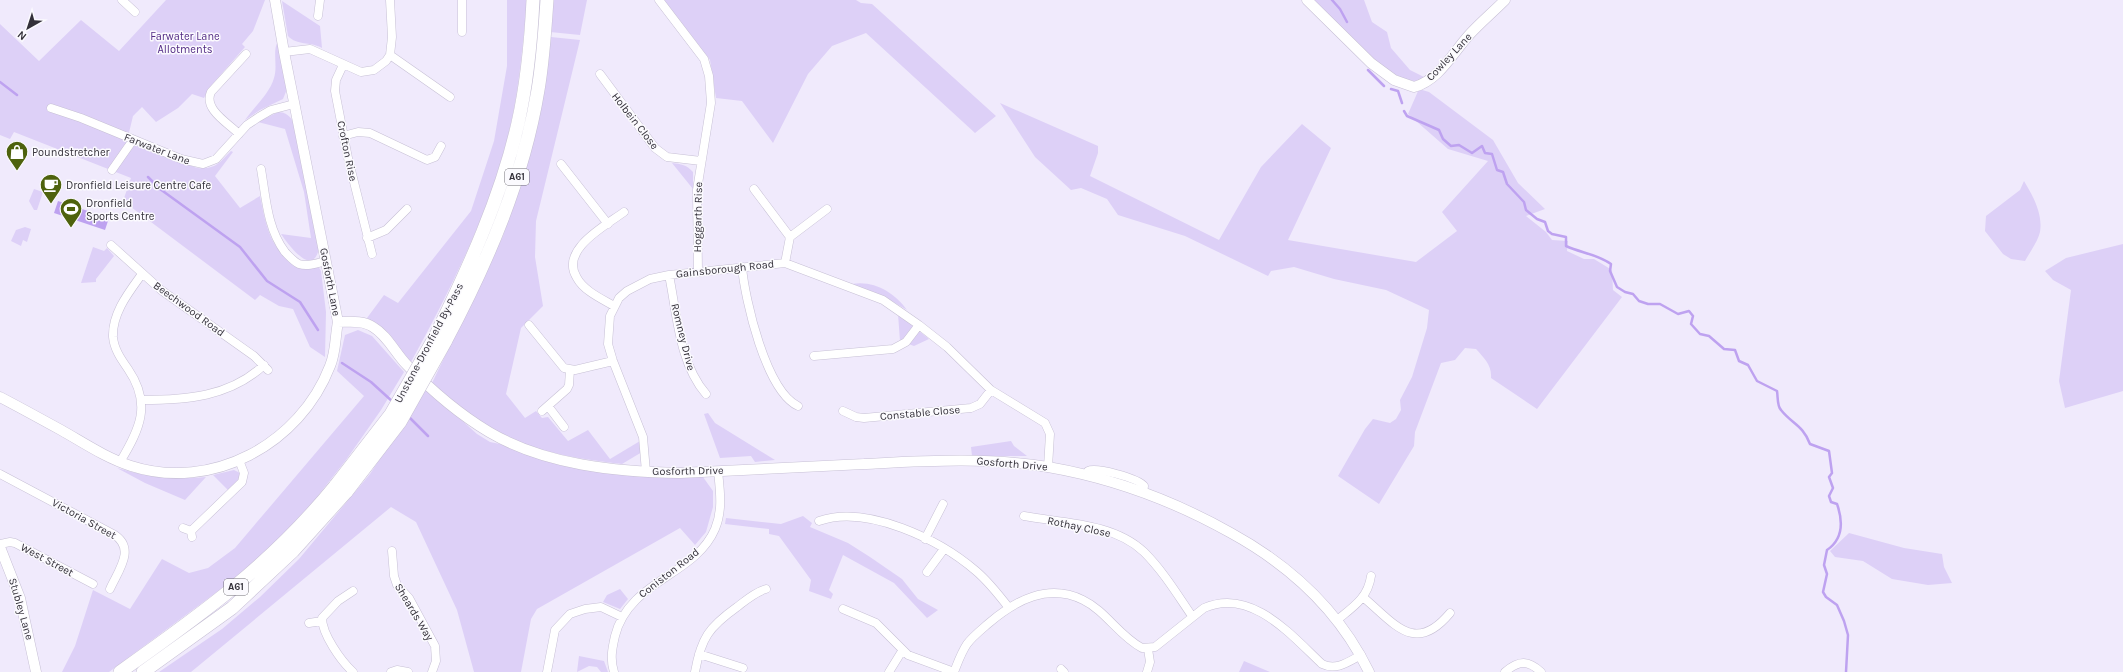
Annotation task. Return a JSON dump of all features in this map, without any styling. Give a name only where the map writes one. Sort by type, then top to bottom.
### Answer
[{"type":"highway","name":"Unstone-Dronfield By-Pass","points":[[120,672],[206,611],[238,585],[289,539],[341,488],[400,422],[440,340],[480,241],[507,162],[518,124],[524,92],[534,0]]},
{"type":"highway","name":"Unstone-Dronfield By-Pass","points":[[440,340],[470,294],[492,244],[515,183],[538,91],[547,0]]},
{"type":"highway","name":"Unstone-Dronfield By-Pass","points":[[143,672],[232,608],[293,551],[341,488]]},
{"type":"street","points":[[122,0],[135,12]]},
{"type":"street","name":"Gosforth Lane","points":[[0,397],[120,462],[144,469],[176,473],[216,467],[239,460],[272,444],[305,410],[330,367],[338,322],[294,104],[275,0]]},
{"type":"street","points":[[318,16],[320,0]]},
{"type":"street","points":[[284,52],[310,49],[361,72],[368,72],[381,66],[390,55],[392,38],[390,0]]},
{"type":"street","points":[[462,0],[462,32]]},
{"type":"street","name":"Hoggarth Rise","points":[[659,0],[707,64],[711,103],[697,194],[698,272]]},
{"type":"street","name":"Cowley Lane","points":[[1307,0],[1371,63],[1394,80],[1414,87],[1429,81],[1470,34],[1505,0]]},
{"type":"street","points":[[239,134],[216,112],[212,107],[209,97],[246,54]]},
{"type":"street","points":[[390,55],[450,97]]},
{"type":"street","name":"Crofton Rise","points":[[343,65],[336,80],[335,91],[343,136],[372,254]]},
{"type":"street","name":"Holbein Close","points":[[600,74],[655,148],[667,156],[701,161]]},
{"type":"street","name":"Farwater Lane","points":[[51,108],[81,118],[186,161],[203,164],[216,159],[239,134],[259,116],[271,110],[294,104]]},
{"type":"street","points":[[343,136],[358,132],[370,133],[427,160],[435,157],[441,146]]},
{"type":"street","points":[[112,170],[125,154],[133,140]]},
{"type":"street","points":[[561,164],[608,224]]},
{"type":"street","points":[[261,169],[270,224],[278,242],[289,257],[298,264],[310,265],[326,261]]},
{"type":"street","points":[[754,189],[790,237]]},
{"type":"street","points":[[367,238],[390,227],[407,209]]},
{"type":"street","points":[[785,263],[790,237],[827,209]]},
{"type":"street","points":[[614,306],[582,284],[577,278],[572,264],[577,249],[624,212]]},
{"type":"street","name":"Beechwood Road","points":[[111,245],[142,274],[184,308],[254,356],[266,367],[241,382],[218,392],[179,400],[142,400]]},
{"type":"street","name":"Gainsborough Road","points":[[646,472],[643,436],[613,361],[608,336],[610,316],[614,306],[626,291],[650,279],[669,275],[785,263],[883,300],[919,325],[947,347],[991,390],[1045,423],[1050,434],[1048,467]]},
{"type":"street","points":[[742,267],[745,294],[760,346],[780,386],[790,400],[798,406]]},
{"type":"street","points":[[120,462],[139,426],[142,400],[140,390],[120,357],[113,337],[114,324],[119,310],[142,274]]},
{"type":"street","name":"Romney Drive","points":[[669,275],[686,358],[697,384],[706,394]]},
{"type":"street","name":"Gosforth Drive","points":[[338,322],[358,322],[373,327],[408,366],[438,395],[470,420],[491,433],[526,449],[558,459],[595,466],[646,472],[718,471],[961,460],[1009,462],[1048,467],[1086,475],[1143,492],[1218,526],[1260,551],[1300,580],[1337,620],[1361,655],[1369,672]]},
{"type":"street","points":[[529,324],[560,363],[570,370],[613,361]]},
{"type":"street","points":[[814,356],[893,349],[906,342],[919,325]]},
{"type":"street","points":[[564,427],[545,409],[567,389],[569,385],[570,370]]},
{"type":"street","name":"Constable Close","points":[[843,411],[856,417],[864,418],[971,408],[980,404],[991,390]]},
{"type":"street","points":[[189,532],[242,482],[244,473],[239,460]]},
{"type":"street","name":"Coniston Road","points":[[614,672],[612,647],[622,617],[632,603],[695,554],[711,537],[718,520],[720,504],[718,471]]},
{"type":"street","name":"Victoria Street","points":[[0,474],[113,534],[123,542],[125,553],[110,589]]},
{"type":"street","points":[[924,539],[943,504]]},
{"type":"street","name":"Rothay Close","points":[[1024,516],[1106,532],[1129,541],[1143,552],[1164,576],[1192,616]]},
{"type":"street","points":[[819,521],[833,517],[867,518],[888,523],[924,539],[944,549],[977,572],[1009,608]]},
{"type":"street","name":"West Street","points":[[0,546],[10,542],[16,543],[94,584]]},
{"type":"street","name":"Stubley Lane","points":[[0,546],[20,598],[36,672]]},
{"type":"street","points":[[927,572],[944,549]]},
{"type":"street","name":"Sheards Way","points":[[392,550],[394,576],[397,584],[409,598],[435,646],[436,660],[432,672]]},
{"type":"street","points":[[1337,620],[1364,598],[1370,585],[1371,576]]},
{"type":"street","points":[[695,672],[705,637],[715,624],[753,595],[766,589]]},
{"type":"street","points":[[353,591],[338,600],[327,610],[323,614],[322,621],[336,652],[353,672]]},
{"type":"street","points":[[843,609],[876,623],[902,651],[914,658],[954,672],[968,643],[1009,608],[1035,595],[1046,592],[1067,594],[1084,600],[1134,644],[1142,648],[1148,649],[1155,647],[1192,616],[1213,604],[1240,604],[1257,610],[1272,620],[1322,664],[1328,667],[1342,665],[1361,655]]},
{"type":"street","points":[[1364,598],[1397,626],[1411,633],[1429,632],[1442,623],[1450,613]]},
{"type":"street","points":[[547,672],[555,630],[570,614],[585,608],[601,607],[622,617]]},
{"type":"street","points":[[310,623],[322,621]]},
{"type":"street","points":[[1148,649],[1151,671]]},
{"type":"street","points":[[889,672],[902,651]]},
{"type":"street","points":[[699,654],[743,668]]},
{"type":"street","points":[[1505,672],[1513,665],[1522,662],[1533,665],[1541,672]]},
{"type":"street","points":[[390,672],[397,670],[408,672]]},
{"type":"green space","name":"Farwater Lane Allotments","points":[[166,0],[265,0],[253,31],[242,44],[245,47],[209,88],[204,98],[192,94],[178,108],[156,122],[142,107],[133,116],[127,141],[197,168],[213,167],[231,151],[233,152],[215,176],[240,208],[260,196],[263,212],[274,244],[285,256],[292,260],[318,266],[321,271],[326,312],[325,357],[310,347],[293,309],[279,306],[260,295],[255,300],[123,201],[131,178],[14,132],[10,139],[0,135],[0,24],[39,61],[81,20],[119,51]]},
{"type":"green space","points":[[507,0],[527,0],[517,93],[503,155],[482,216],[456,276],[411,362],[382,329],[367,318],[384,295],[398,303],[471,211],[494,141],[507,66]]},
{"type":"green space","points":[[552,0],[587,0],[580,35],[550,32]]},
{"type":"green space","points":[[664,0],[856,0],[861,3],[872,4],[996,116],[975,133],[866,33],[832,46],[808,74],[773,143],[742,101],[716,98],[710,60]]},
{"type":"green space","points":[[1312,0],[1364,0],[1372,22],[1387,32],[1391,48],[1410,70],[1426,78],[1414,81],[1402,78],[1388,70],[1360,48]]},
{"type":"green space","points":[[282,1],[320,26],[322,48],[295,41],[288,36]]},
{"type":"green space","points":[[551,37],[580,40],[536,221],[535,257],[543,306],[521,328],[506,394],[525,418],[536,411],[542,418],[548,417],[568,441],[588,430],[610,459],[640,441],[642,452],[622,464],[550,452],[532,447],[498,433],[475,419],[432,383],[503,236],[523,176]]},
{"type":"green space","points":[[278,41],[287,89],[283,99],[260,110],[245,120],[272,84],[275,73],[275,49]]},
{"type":"green space","points":[[1419,89],[1429,92],[1493,140],[1518,183],[1545,209],[1526,216],[1546,232],[1552,240],[1568,241],[1567,251],[1584,259],[1594,259],[1612,270],[1613,290],[1622,297],[1537,409],[1491,378],[1489,365],[1476,349],[1465,348],[1455,360],[1441,363],[1415,432],[1414,446],[1379,504],[1338,476],[1365,429],[1373,419],[1390,423],[1396,419],[1401,410],[1400,400],[1412,377],[1427,328],[1429,310],[1386,290],[1334,279],[1294,267],[1271,271],[1268,276],[1185,236],[1118,215],[1107,199],[1081,188],[1071,190],[1035,157],[1000,103],[1098,146],[1098,153],[1090,176],[1219,240],[1261,167],[1302,124],[1331,148],[1288,240],[1416,262],[1457,231],[1442,212],[1488,161],[1448,149],[1408,114]]},
{"type":"green space","points":[[278,112],[288,115],[294,123],[319,248],[316,257],[312,260],[306,260],[300,256],[281,234],[311,238],[304,192],[285,129],[258,122]]},
{"type":"green space","points":[[672,163],[684,165],[693,172],[693,189]]},
{"type":"green space","points":[[2024,181],[2039,212],[2041,225],[2038,239],[2025,261],[2011,259],[2003,254],[1985,231],[1986,216],[2020,190]]},
{"type":"green space","points":[[34,189],[43,192],[37,210],[34,210],[29,201]]},
{"type":"green space","points":[[25,227],[31,229],[27,242],[23,240],[21,246],[11,241],[16,230]]},
{"type":"green space","points":[[2123,244],[2123,391],[2065,408],[2059,381],[2071,290],[2053,280],[2045,271],[2066,258]]},
{"type":"green space","points":[[93,247],[104,251],[107,248],[114,256],[96,279],[96,282],[81,283]]},
{"type":"green space","points":[[852,284],[868,284],[883,289],[896,298],[907,310],[890,300]]},
{"type":"green space","points":[[898,314],[929,339],[914,346],[900,341]]},
{"type":"green space","points":[[358,330],[372,336],[404,372],[381,410],[346,460],[313,502],[273,545],[225,586],[109,672],[62,672],[75,646],[93,590],[130,609],[162,559],[189,573],[208,568],[235,548],[364,396],[337,371],[345,335]]},
{"type":"green space","points":[[426,388],[477,434],[490,442],[667,477],[703,477],[713,491],[713,507],[706,532],[695,545],[680,528],[537,609],[531,619],[521,672],[474,672],[457,610],[416,522],[391,507],[191,672],[159,672],[222,629],[260,597],[299,559],[370,474]]},
{"type":"green space","points":[[708,413],[715,423],[775,460],[755,462],[751,456],[720,458],[704,414]]},
{"type":"green space","points":[[1011,441],[1014,446],[1027,456],[972,456],[971,447]]},
{"type":"green space","points":[[117,468],[139,474],[161,477],[206,477],[185,500],[145,483]]},
{"type":"green space","points":[[234,470],[240,473],[240,479],[228,490],[213,475]]},
{"type":"green space","points":[[803,516],[812,523],[810,527],[848,543],[870,557],[902,579],[918,599],[938,610],[927,618],[894,583],[843,555],[829,590],[833,594],[831,599],[809,591],[811,580],[779,536],[769,534],[769,529],[725,524],[726,518],[781,524]]},
{"type":"green space","points":[[1849,533],[1904,548],[1942,554],[1944,567],[1952,583],[1928,585],[1892,579],[1863,561],[1835,557],[1830,551]]},
{"type":"green space","points":[[620,589],[628,599],[620,609],[603,602],[607,595]]},
{"type":"green space","points":[[579,656],[604,661],[608,672],[601,672],[597,667],[589,666],[577,672]]},
{"type":"green space","points":[[1244,661],[1270,672],[1239,672]]},
{"type":"shaded area","points":[[58,201],[109,218],[105,230],[54,213]]},
{"type":"waterway","points":[[1332,0],[1340,9],[1347,22]]},
{"type":"waterway","points":[[1368,70],[1384,86]]},
{"type":"waterway","points":[[0,82],[17,95]]},
{"type":"waterway","points":[[1391,89],[1398,91],[1402,103]]},
{"type":"waterway","points":[[1404,111],[1407,116],[1439,130],[1443,139],[1451,146],[1459,145],[1472,153],[1482,146],[1485,153],[1492,154],[1497,170],[1503,172],[1507,184],[1524,202],[1526,210],[1537,219],[1545,222],[1548,231],[1552,234],[1566,237],[1566,246],[1600,258],[1611,264],[1610,271],[1617,287],[1625,292],[1633,294],[1639,301],[1648,304],[1660,304],[1678,314],[1689,311],[1693,316],[1691,324],[1700,334],[1709,336],[1724,349],[1735,350],[1739,361],[1748,365],[1757,381],[1777,391],[1778,404],[1780,408],[1785,415],[1801,429],[1810,444],[1829,451],[1832,473],[1829,477],[1833,488],[1829,496],[1831,502],[1837,504],[1841,523],[1839,535],[1836,541],[1827,550],[1824,565],[1827,574],[1823,592],[1826,597],[1837,605],[1844,621],[1848,635],[1846,672]]},
{"type":"waterway","points":[[148,177],[160,189],[240,247],[267,281],[300,302],[318,330]]},
{"type":"waterway","points":[[342,363],[371,382],[393,402]]},
{"type":"waterway","points":[[408,416],[428,436]]},
{"type":"place","name":"Poundstretcher","points":[[17,172]]},
{"type":"place","name":"Dronfield Leisure Centre Cafe","points":[[51,204]]},
{"type":"place","name":"Dronfield Sports Centre","points":[[71,228]]}]
